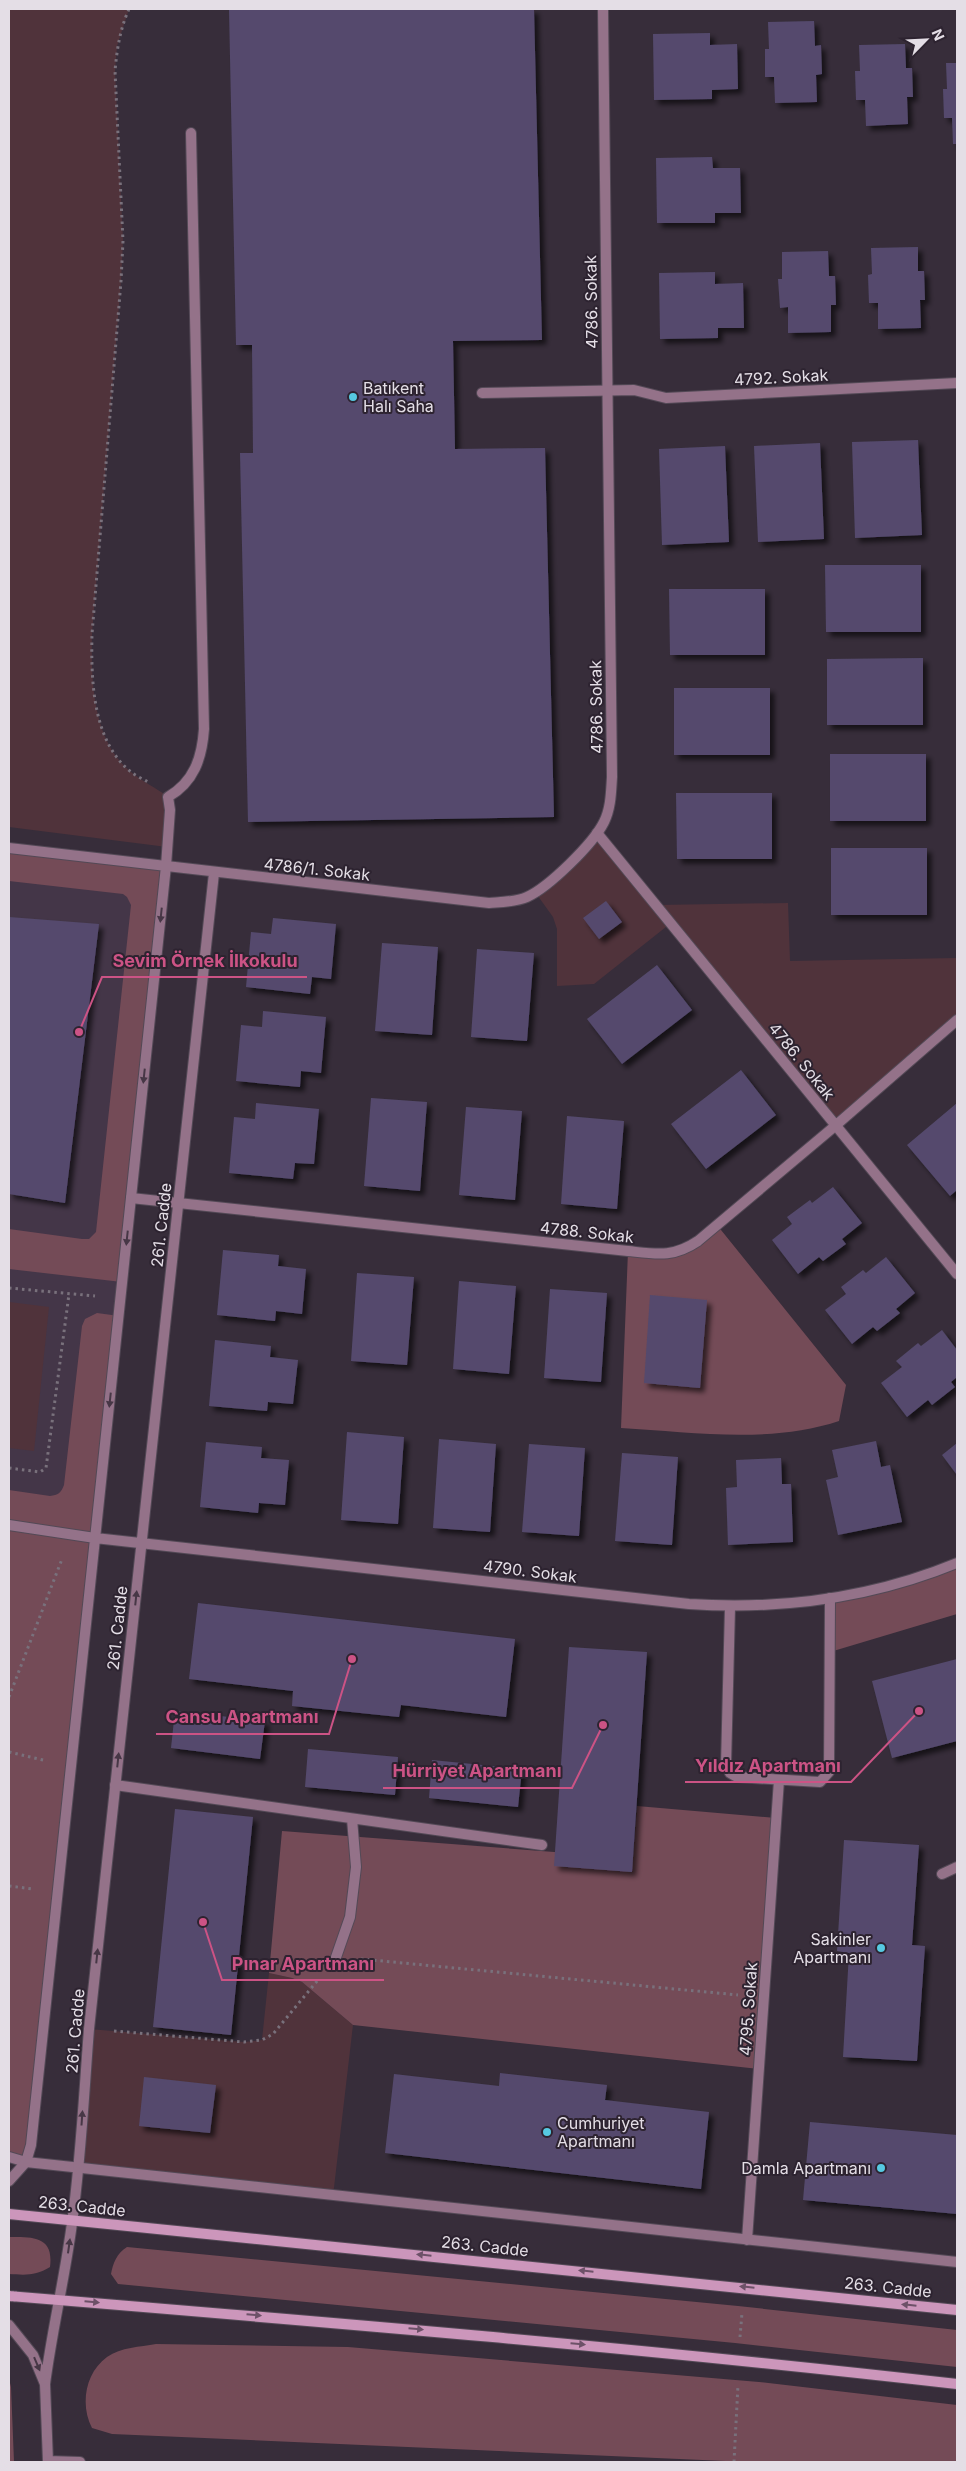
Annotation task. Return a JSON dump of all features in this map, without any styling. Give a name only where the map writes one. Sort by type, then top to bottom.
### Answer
[{"type":"main road","name":"263. Cadde","points":[[9,2214],[957,2310]]},
{"type":"main road","points":[[9,2296],[309,2320],[720,2357],[957,2384]]},
{"type":"street","name":"4786. Sokak","points":[[603,9],[612,777],[609,807],[597,833],[957,1274]]},
{"type":"street","points":[[168,798],[186,785],[192,775],[202,754],[204,729],[191,133]]},
{"type":"street","name":"4792. Sokak","points":[[482,393],[640,390],[666,398],[957,383]]},
{"type":"street","name":"261. Cadde","points":[[9,2181],[26,2162],[31,2146],[166,866],[170,810],[168,798]]},
{"type":"street","name":"4786/1. Sokak","points":[[9,848],[214,873],[489,903],[508,902],[526,897],[553,879],[597,833]]},
{"type":"street","name":"261. Cadde","points":[[48,2462],[45,2384],[73,2220],[79,2167],[89,2029],[214,873]]},
{"type":"street","name":"4788. Sokak","points":[[131,1198],[636,1252],[672,1254],[684,1250],[698,1241],[957,1020]]},
{"type":"street","name":"4790. Sokak","points":[[9,1525],[95,1538],[730,1607],[777,1606],[830,1598],[890,1585],[957,1563]]},
{"type":"street","points":[[730,1607],[726,1765],[730,1773],[737,1777],[820,1782],[829,1772],[830,1598]]},
{"type":"street","name":"4795. Sokak","points":[[747,2240],[779,1780]]},
{"type":"street","points":[[116,1786],[542,1845]]},
{"type":"street","points":[[334,1963],[350,1917],[356,1867],[352,1819]]},
{"type":"street","points":[[942,1874],[957,1867]]},
{"type":"street","points":[[9,2158],[26,2162],[957,2262]]},
{"type":"street","name":"261. Cadde","points":[[9,2325],[33,2355],[45,2384]]},
{"type":"street","points":[[48,2462],[80,2462]]},
{"type":"path","points":[[129,9],[117,46],[115,71],[122,251],[92,634],[91,678],[96,704],[106,736],[116,755],[132,773],[168,798]]},
{"type":"path","points":[[9,1288],[120,1299]]},
{"type":"path","points":[[9,1468],[40,1472],[46,1468],[69,1294]]},
{"type":"path","points":[[9,1697],[72,1535]]},
{"type":"path","points":[[9,1680],[14,1682]]},
{"type":"path","points":[[9,1752],[71,1764]]},
{"type":"path","points":[[89,2029],[244,2042],[262,2040],[282,2026],[334,1963],[345,1960],[366,1959],[764,1997]]},
{"type":"shaded area","points":[[9,9],[129,9],[117,46],[115,71],[123,241],[92,634],[92,670],[96,708],[108,744],[118,759],[131,772],[167,796],[167,847],[9,827]]},
{"type":"shaded area","points":[[597,833],[657,905],[788,903],[790,961],[957,958],[957,1020],[835,1126],[671,923],[594,984],[557,986],[557,929],[553,917],[535,892]]},
{"type":"shaded area","points":[[9,848],[166,866],[95,1538],[9,1525]]},
{"type":"shaded area","points":[[9,848],[166,866],[122,1282],[9,1269],[9,1229],[82,1239],[89,1239],[96,1232],[131,905],[123,894],[9,881]]},
{"type":"shaded area","points":[[717,1225],[846,1385],[839,1421],[813,1428],[786,1432],[731,1435],[621,1428],[628,1251],[666,1254]]},
{"type":"shaded area","points":[[9,1302],[49,1307],[34,1451],[9,1448]]},
{"type":"shaded area","points":[[97,1313],[119,1316],[26,2162],[9,2157],[9,1490],[50,1496],[59,1493],[63,1488],[82,1326],[85,1319]]},
{"type":"shaded area","points":[[957,1563],[957,1614],[830,1652],[830,1598]]},
{"type":"shaded area","points":[[637,1806],[776,1818],[759,2069],[353,2025],[302,1982],[269,1973],[282,1831],[633,1858]]},
{"type":"shaded area","points":[[269,1973],[302,1982],[353,2025],[333,2196],[79,2167],[89,2029],[244,2042],[262,2040]]},
{"type":"shaded area","points":[[9,2237],[26,2237],[40,2240],[49,2249],[50,2267],[25,2275],[9,2274]]},
{"type":"shaded area","points":[[127,2247],[738,2306],[957,2330],[957,2367],[735,2343],[118,2284],[111,2274],[118,2255]]},
{"type":"shaded area","points":[[156,2344],[348,2347],[759,2382],[957,2405],[957,2462],[748,2462],[112,2434],[92,2428],[86,2409],[87,2390],[89,2380],[100,2364],[107,2357],[118,2351]]},
{"type":"shaded area","points":[[9,2379],[11,2387],[14,2462],[9,2462]]},
{"type":"building","points":[[229,9],[534,9],[542,340],[453,341],[455,449],[545,448],[554,817],[248,822],[240,453],[253,453],[252,345],[236,345]]},
{"type":"building","points":[[814,21],[815,46],[821,45],[822,74],[816,75],[817,102],[775,103],[774,77],[765,77],[765,49],[769,49],[768,22]]},
{"type":"building","points":[[710,33],[710,45],[737,44],[738,89],[712,90],[712,99],[654,100],[653,34]]},
{"type":"building","points":[[905,44],[906,68],[912,68],[913,97],[907,97],[908,124],[866,126],[865,100],[856,100],[855,71],[860,71],[859,45]]},
{"type":"building","points":[[946,63],[957,63],[957,144],[953,144],[952,118],[944,118],[943,89],[947,89]]},
{"type":"building","points":[[712,157],[713,168],[740,168],[741,213],[715,213],[715,223],[657,223],[656,158]]},
{"type":"building","points":[[918,247],[918,271],[924,271],[925,300],[920,300],[921,328],[878,329],[878,303],[869,303],[868,275],[872,274],[871,248]]},
{"type":"building","points":[[828,251],[829,276],[835,276],[836,305],[831,305],[831,332],[788,333],[788,307],[780,308],[778,279],[782,279],[782,252]]},
{"type":"building","points":[[715,272],[715,284],[743,283],[744,328],[718,328],[718,338],[660,339],[659,273]]},
{"type":"building","points":[[918,440],[922,535],[855,538],[852,442]]},
{"type":"building","points":[[820,443],[824,539],[758,542],[754,446]]},
{"type":"building","points":[[725,446],[729,542],[662,545],[659,449]]},
{"type":"building","points":[[825,565],[921,565],[921,632],[826,632]]},
{"type":"building","points":[[669,589],[765,589],[765,655],[670,655]]},
{"type":"building","points":[[923,658],[923,725],[827,725],[827,659]]},
{"type":"building","points":[[674,688],[770,688],[770,755],[674,755]]},
{"type":"building","points":[[830,754],[926,754],[926,821],[830,821]]},
{"type":"building","points":[[676,793],[772,793],[772,859],[677,859]]},
{"type":"building","points":[[831,848],[927,848],[927,915],[831,915]]},
{"type":"building","points":[[606,901],[622,922],[599,939],[583,918]]},
{"type":"building","points":[[9,917],[99,924],[65,1203],[9,1194]]},
{"type":"building","points":[[273,918],[336,924],[331,979],[312,977],[310,994],[246,987],[251,932],[271,934]]},
{"type":"building","points":[[382,943],[438,947],[432,1035],[375,1031]]},
{"type":"building","points":[[477,949],[534,953],[527,1041],[471,1037]]},
{"type":"building","points":[[657,965],[692,1010],[622,1064],[587,1019]]},
{"type":"building","points":[[263,1011],[326,1017],[321,1073],[301,1071],[300,1087],[236,1081],[241,1025],[262,1027]]},
{"type":"building","points":[[741,1070],[776,1115],[706,1169],[671,1124]]},
{"type":"building","points":[[371,1098],[427,1102],[420,1191],[364,1186]]},
{"type":"building","points":[[256,1103],[319,1109],[314,1164],[295,1163],[293,1179],[229,1173],[234,1117],[255,1119]]},
{"type":"building","points":[[957,1103],[957,1190],[950,1196],[907,1145]]},
{"type":"building","points":[[466,1107],[522,1111],[515,1200],[459,1195]]},
{"type":"building","points":[[567,1116],[624,1121],[617,1209],[561,1204]]},
{"type":"building","points":[[833,1187],[862,1223],[842,1239],[846,1244],[823,1261],[819,1257],[798,1274],[772,1240],[792,1224],[787,1217],[810,1200],[812,1203]]},
{"type":"building","points":[[223,1250],[279,1255],[278,1266],[306,1269],[302,1314],[276,1311],[275,1321],[217,1315]]},
{"type":"building","points":[[886,1257],[915,1293],[896,1309],[900,1313],[877,1331],[873,1327],[852,1344],[825,1310],[846,1294],[841,1287],[863,1270],[866,1273]]},
{"type":"building","points":[[357,1273],[414,1277],[407,1365],[351,1361]]},
{"type":"building","points":[[459,1281],[516,1286],[509,1374],[453,1369]]},
{"type":"building","points":[[550,1289],[607,1293],[601,1382],[544,1378]]},
{"type":"building","points":[[650,1295],[707,1300],[700,1388],[644,1383]]},
{"type":"building","points":[[942,1330],[957,1350],[957,1377],[951,1382],[955,1387],[932,1405],[928,1400],[907,1417],[881,1383],[902,1367],[896,1361],[918,1343],[921,1346]]},
{"type":"building","points":[[215,1340],[271,1346],[270,1357],[298,1360],[293,1404],[268,1402],[267,1411],[209,1406]]},
{"type":"building","points":[[347,1432],[404,1437],[398,1524],[341,1520]]},
{"type":"building","points":[[439,1439],[496,1444],[490,1532],[433,1528]]},
{"type":"building","points":[[876,1441],[881,1467],[890,1465],[902,1522],[838,1535],[826,1480],[838,1477],[832,1450]]},
{"type":"building","points":[[206,1442],[262,1447],[261,1458],[289,1460],[285,1505],[259,1503],[258,1513],[200,1507]]},
{"type":"building","points":[[957,1443],[957,1475],[942,1455]]},
{"type":"building","points":[[529,1444],[585,1448],[579,1536],[522,1532]]},
{"type":"building","points":[[622,1453],[678,1457],[672,1545],[615,1541]]},
{"type":"building","points":[[781,1458],[782,1484],[791,1484],[793,1542],[728,1545],[726,1488],[737,1487],[736,1460]]},
{"type":"building","points":[[198,1603],[515,1639],[506,1717],[401,1705],[399,1717],[292,1706],[293,1691],[189,1679]]},
{"type":"building","points":[[569,1647],[647,1652],[632,1872],[554,1866]]},
{"type":"building","points":[[957,1659],[957,1741],[892,1758],[872,1681]]},
{"type":"building","points":[[175,1711],[265,1721],[260,1759],[171,1748]]},
{"type":"building","points":[[308,1749],[398,1757],[395,1795],[305,1787]]},
{"type":"building","points":[[432,1760],[522,1769],[518,1807],[429,1798]]},
{"type":"building","points":[[175,1809],[253,1817],[231,2035],[153,2027]]},
{"type":"building","name":"Sakinler Apartmanı","points":[[844,1840],[919,1845],[912,1945],[925,1946],[917,2061],[843,2057],[849,1953],[837,1951]]},
{"type":"building","name":"Cumhuriyet Apartmanı","points":[[500,2073],[607,2085],[605,2100],[709,2112],[701,2189],[385,2153],[394,2074],[499,2086]]},
{"type":"building","points":[[144,2077],[216,2085],[210,2133],[139,2126]]},
{"type":"building","name":"Damla Apartmanı","points":[[810,2122],[957,2135],[957,2214],[803,2200]]},
{"type":"place","name":"Batıkent Halı Saha","points":[[353,397]]},
{"type":"place","name":"Sevim Örnek İlkokulu","points":[[79,1032]]},
{"type":"place","name":"Cansu Apartmanı","points":[[352,1659]]},
{"type":"place","name":"Yıldız Apartmanı","points":[[919,1711]]},
{"type":"place","name":"Hürriyet Apartmanı","points":[[603,1725]]},
{"type":"place","name":"Pınar Apartmanı","points":[[203,1922]]},
{"type":"place","name":"Sakinler Apartmanı","points":[[881,1948]]},
{"type":"place","name":"Cumhuriyet Apartmanı","points":[[547,2132]]},
{"type":"place","name":"Damla Apartmanı","points":[[881,2168]]}]
